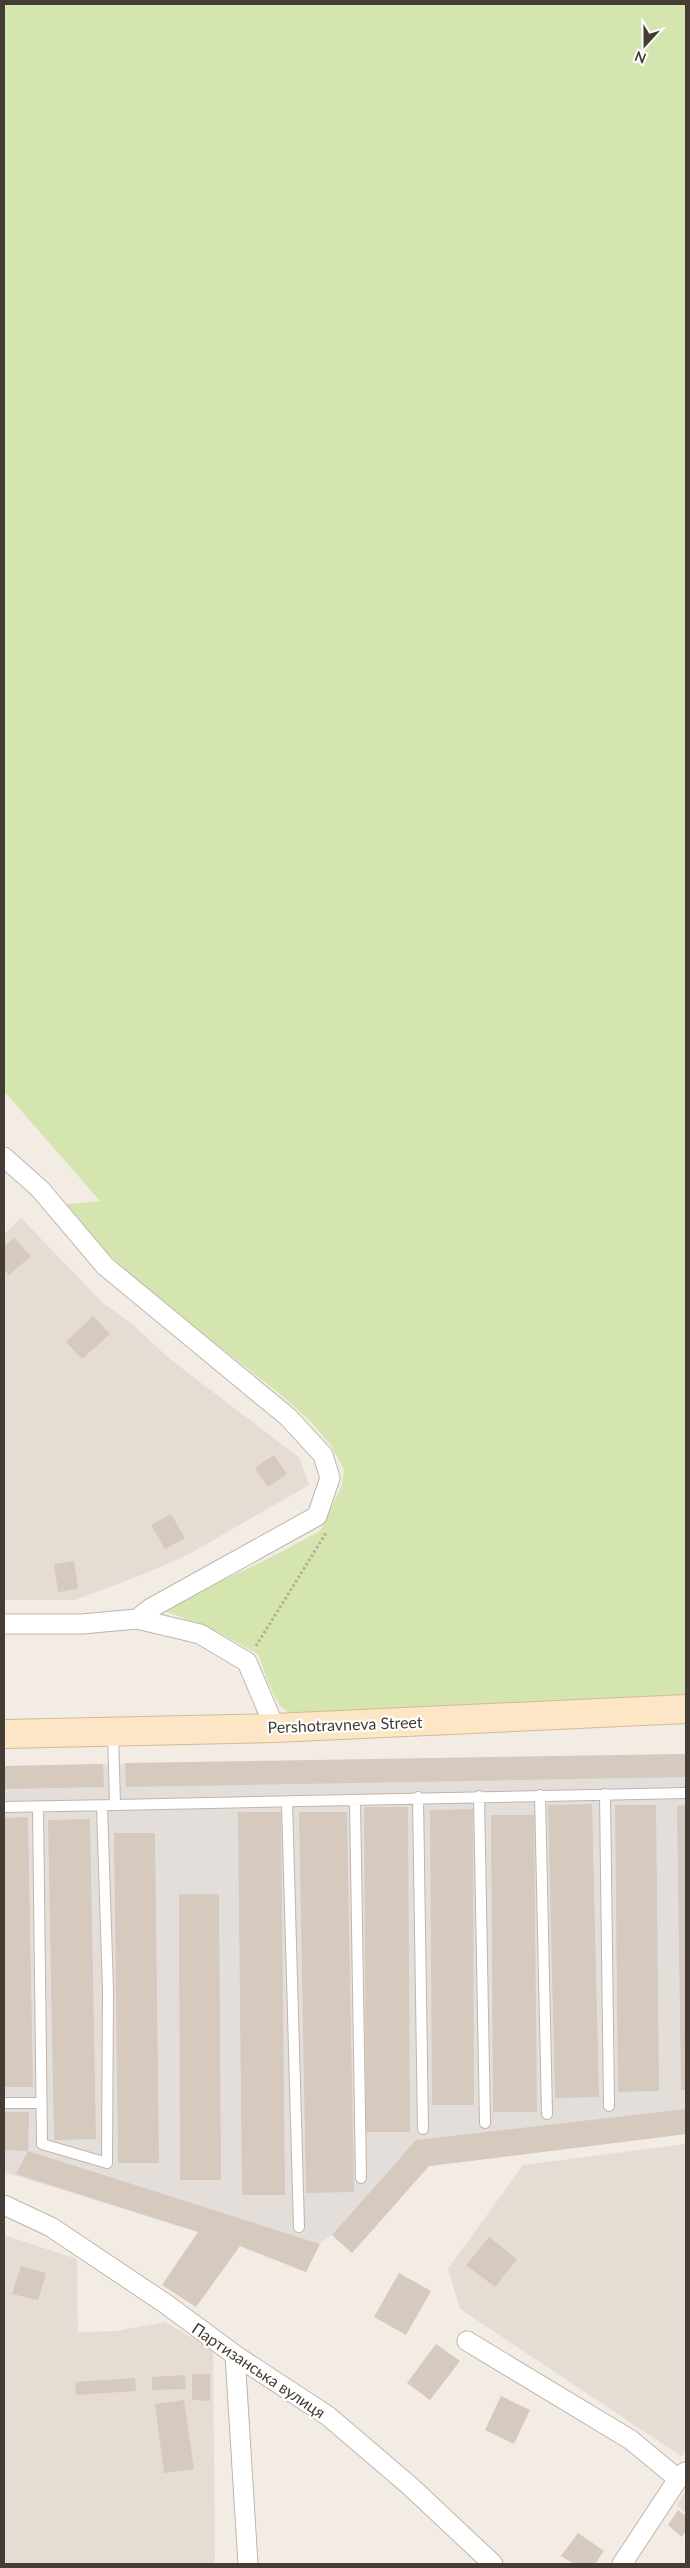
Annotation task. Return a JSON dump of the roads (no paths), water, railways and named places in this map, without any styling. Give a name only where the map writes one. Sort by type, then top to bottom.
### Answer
[{"type":"street","points":[[4,1157],[40,1190],[105,1266],[288,1417],[323,1455],[330,1478],[317,1516],[151,1608],[137,1620]]},
{"type":"street","points":[[4,1624],[82,1624],[137,1620],[200,1634],[246,1662],[276,1728]]},
{"type":"street","name":"Pershotravneva Street","points":[[4,1734],[276,1728],[686,1709]]},
{"type":"street","name":"Партизанська вулиця","points":[[4,2205],[51,2227],[166,2304],[235,2355],[328,2416],[410,2486],[493,2564]]},
{"type":"street","points":[[468,2341],[631,2440],[682,2475],[622,2564]]},
{"type":"street","points":[[235,2355],[248,2564]]},
{"type":"lane","points":[[113,1732],[115,1805]]},
{"type":"lane","points":[[4,1807],[288,1802],[418,1797],[686,1793]]},
{"type":"lane","points":[[605,1794],[609,2106]]},
{"type":"lane","points":[[540,1795],[546,2114]]},
{"type":"lane","points":[[479,1796],[485,2123]]},
{"type":"lane","points":[[418,1797],[423,2129]]},
{"type":"lane","points":[[354,1800],[361,2178]]},
{"type":"lane","points":[[288,1802],[299,2227]]},
{"type":"lane","points":[[38,1807],[42,2144],[107,2163],[108,1990],[102,1806]]},
{"type":"lane","points":[[4,2103],[42,2103]]}]
